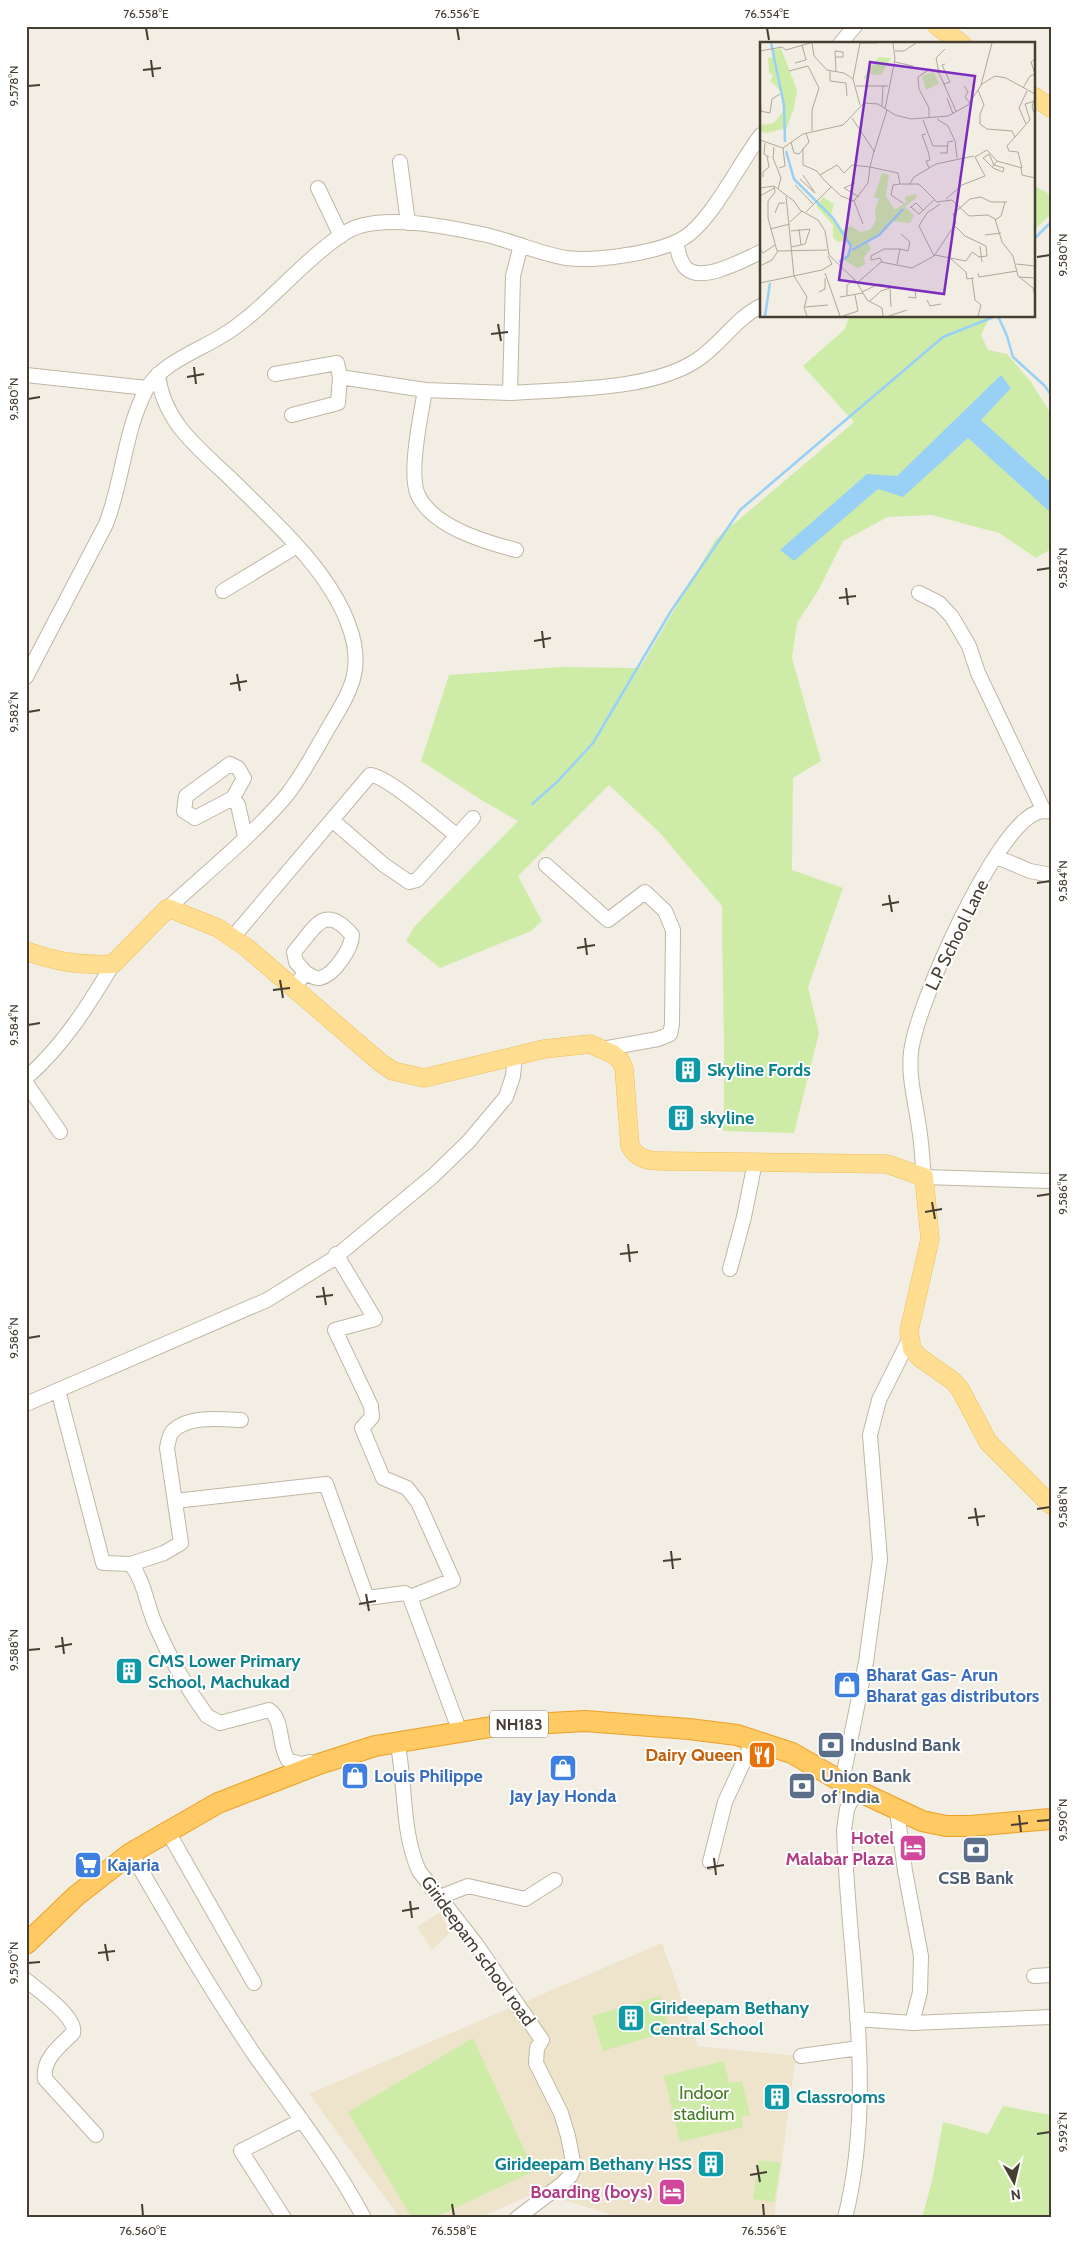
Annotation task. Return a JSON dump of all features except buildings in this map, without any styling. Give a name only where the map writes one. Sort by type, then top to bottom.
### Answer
[{"type":"highway","name":"NH183","points":[[26,1944],[76,1896],[131,1853],[167,1830],[233,1796],[341,1756],[397,1740],[516,1724],[585,1721],[697,1730],[754,1740],[792,1753],[849,1786],[922,1822],[946,1826],[1002,1824],[1051,1819]]},
{"type":"main road","points":[[937,26],[959,42]]},
{"type":"main road","points":[[1034,97],[1051,108]]},
{"type":"main road","points":[[26,951],[57,961],[79,964],[113,964],[168,908],[201,920],[232,937],[294,986],[381,1063],[409,1076],[424,1078],[544,1050],[590,1044],[620,1060],[624,1068],[630,1146],[634,1155],[651,1161],[887,1164],[924,1177],[930,1239],[912,1315],[909,1340],[912,1349],[919,1357],[954,1381],[988,1442],[1051,1505]]},
{"type":"street","points":[[842,42],[855,26]]},
{"type":"street","points":[[26,677],[106,524],[113,507],[133,423],[147,388],[158,374],[253,313],[306,262],[341,236],[360,226],[408,224],[482,234],[565,258],[578,259],[641,252],[676,242],[689,235],[700,224],[760,136]]},
{"type":"street","points":[[400,162],[408,224]]},
{"type":"street","points":[[318,188],[341,236]]},
{"type":"street","points":[[676,242],[679,257],[686,269],[696,273],[713,272],[760,252]]},
{"type":"street","points":[[510,393],[513,276],[520,245]]},
{"type":"street","points":[[340,378],[425,390],[510,393],[614,387],[670,373],[696,360],[738,321],[760,307]]},
{"type":"street","points":[[276,374],[337,362],[340,378],[338,403],[292,415]]},
{"type":"street","points":[[158,374],[164,402],[180,429],[297,546],[335,598],[349,624],[356,655],[352,689],[307,766],[287,795],[168,908]]},
{"type":"street","points":[[26,375],[147,388]]},
{"type":"street","points":[[425,390],[414,476],[418,494],[426,507],[449,525],[484,541],[516,550]]},
{"type":"street","points":[[224,591],[297,546]]},
{"type":"street","points":[[919,593],[939,603],[952,616],[969,646],[978,673],[1047,812]]},
{"type":"street","points":[[232,937],[370,774],[375,775],[398,790],[456,835]]},
{"type":"street","points":[[234,798],[238,805],[246,836]]},
{"type":"street","name":"L.P School Lane","points":[[924,1177],[911,1068],[914,1034],[941,958],[997,857],[1025,820],[1036,812],[1047,812]]},
{"type":"street","points":[[332,820],[384,865],[409,882],[417,880],[456,835],[463,831],[474,818]]},
{"type":"street","points":[[997,857],[1030,871],[1051,875]]},
{"type":"street","points":[[546,865],[608,920],[645,892],[665,911],[672,930],[672,1024],[670,1034],[658,1039],[602,1049]]},
{"type":"street","points":[[332,918],[341,922],[352,935],[352,944],[348,952],[326,976],[318,978],[306,973],[296,962],[294,952],[321,921],[332,918]]},
{"type":"street","points":[[26,1078],[59,1046],[88,1006],[113,964]]},
{"type":"street","points":[[294,986],[306,973]]},
{"type":"street","points":[[26,1404],[268,1300],[333,1259],[336,1254],[433,1176],[469,1141],[506,1097],[513,1076],[515,1056]]},
{"type":"street","points":[[26,1083],[60,1132]]},
{"type":"street","points":[[730,1269],[744,1217],[755,1162]]},
{"type":"street","points":[[924,1177],[1051,1181]]},
{"type":"street","points":[[336,1254],[375,1319],[335,1330],[371,1406],[372,1416],[362,1428],[383,1478],[407,1488],[418,1502],[453,1580],[410,1597]]},
{"type":"street","points":[[845,2218],[850,2198],[862,2104],[844,1830],[880,1559],[870,1435],[879,1400],[909,1340]]},
{"type":"street","points":[[58,1390],[103,1563],[131,1564],[164,1553],[181,1543],[167,1448],[172,1433],[184,1424],[192,1422],[208,1419],[241,1420]]},
{"type":"street","points":[[175,1501],[326,1484],[367,1598],[405,1593],[410,1597],[460,1732]]},
{"type":"street","points":[[131,1564],[146,1590],[160,1634],[207,1716],[220,1723],[269,1710],[273,1713],[278,1724],[283,1749],[288,1760],[300,1764],[341,1756]]},
{"type":"street","name":"Girideepam school road","points":[[397,1740],[412,1851],[419,1871],[490,1964],[542,2040],[537,2048],[536,2063],[561,2113],[568,2136],[574,2167],[571,2175],[517,2218]]},
{"type":"street","points":[[710,1862],[725,1802],[754,1740]]},
{"type":"street","points":[[897,1811],[905,1871],[921,1956],[920,1992],[912,2023]]},
{"type":"street","points":[[167,1830],[254,1983]]},
{"type":"street","points":[[131,1853],[193,1959],[256,2056],[332,2162],[364,2218]]},
{"type":"street","points":[[440,1897],[468,1886],[525,1899],[555,1880]]},
{"type":"street","points":[[1034,1976],[1051,1975]]},
{"type":"street","points":[[26,1980],[59,2008],[72,2024],[73,2033],[50,2057],[44,2069],[45,2079],[96,2135]]},
{"type":"street","points":[[857,2019],[912,2023],[1051,2017]]},
{"type":"street","points":[[801,2056],[859,2048]]},
{"type":"street","points":[[284,2218],[241,2151],[302,2120]]},
{"type":"shaded area","points":[[440,1912],[450,1933],[432,1950],[417,1927]]},
{"type":"shaded area","points":[[662,1943],[698,2046],[796,2056],[774,2218],[621,2218],[538,2192],[478,2218],[400,2218],[309,2094]]},
{"type":"green space","points":[[1034,186],[1051,195],[1051,214],[1034,230]]},
{"type":"green space","points":[[848,318],[989,318],[981,335],[988,350],[1007,354],[1031,382],[1051,414],[1051,549],[1036,558],[999,533],[932,515],[888,517],[843,541],[818,591],[797,623],[792,658],[821,761],[793,778],[792,870],[843,888],[808,987],[819,1033],[794,1133],[723,1131],[722,906],[660,833],[609,785],[518,876],[542,921],[531,931],[440,968],[406,941],[414,927],[518,821],[421,761],[449,675],[561,667],[640,668],[716,539],[854,422],[803,366],[845,329]]},
{"type":"green space","points":[[660,1996],[670,2031],[603,2051],[592,2016]]},
{"type":"green space","points":[[473,2038],[534,2171],[434,2218],[412,2218],[348,2112]]},
{"type":"green space","name":"Indoor stadium","points":[[724,2061],[729,2083],[742,2081],[750,2115],[741,2117],[743,2127],[680,2142],[664,2076]]},
{"type":"green space","points":[[1003,2106],[1051,2115],[1051,2218],[922,2218],[932,2181],[943,2122],[988,2134]]},
{"type":"green space","points":[[759,2160],[781,2163],[774,2202],[753,2199]]},
{"type":"water","points":[[1001,375],[1011,388],[981,420],[1051,483],[1051,513],[968,438],[903,497],[878,489],[794,561],[780,550],[867,474],[897,476]]},
{"type":"waterway","points":[[1034,239],[1051,222]]},
{"type":"waterway","points":[[532,804],[557,782],[593,743],[671,611],[740,510],[943,337],[991,318]]},
{"type":"waterway","points":[[999,318],[1013,357],[1045,386],[1051,395]]},
{"type":"place","name":"Skyline Fords","points":[[688,1070]]},
{"type":"place","name":"skyline","points":[[681,1118]]},
{"type":"place","name":"CMS Lower Primary School, Machukad","points":[[129,1671]]},
{"type":"place","name":"Bharat Gas- Arun Bharat gas distributors","points":[[847,1685]]},
{"type":"place","name":"IndusInd Bank","points":[[831,1745]]},
{"type":"place","name":"Dairy Queen","points":[[762,1755]]},
{"type":"place","name":"Jay Jay Honda","points":[[563,1768]]},
{"type":"place","name":"Louis Philippe","points":[[355,1776]]},
{"type":"place","name":"Union Bank of India","points":[[802,1786]]},
{"type":"place","name":"Hotel Malabar Plaza","points":[[913,1848]]},
{"type":"place","name":"CSB Bank","points":[[976,1850]]},
{"type":"place","name":"Kajaria","points":[[88,1865]]},
{"type":"place","name":"Girideepam Bethany Central School","points":[[631,2018]]},
{"type":"place","name":"Classrooms","points":[[777,2097]]},
{"type":"place","name":"Girideepam Bethany HSS","points":[[711,2164]]},
{"type":"place","name":"Boarding (boys)","points":[[672,2192]]}]
